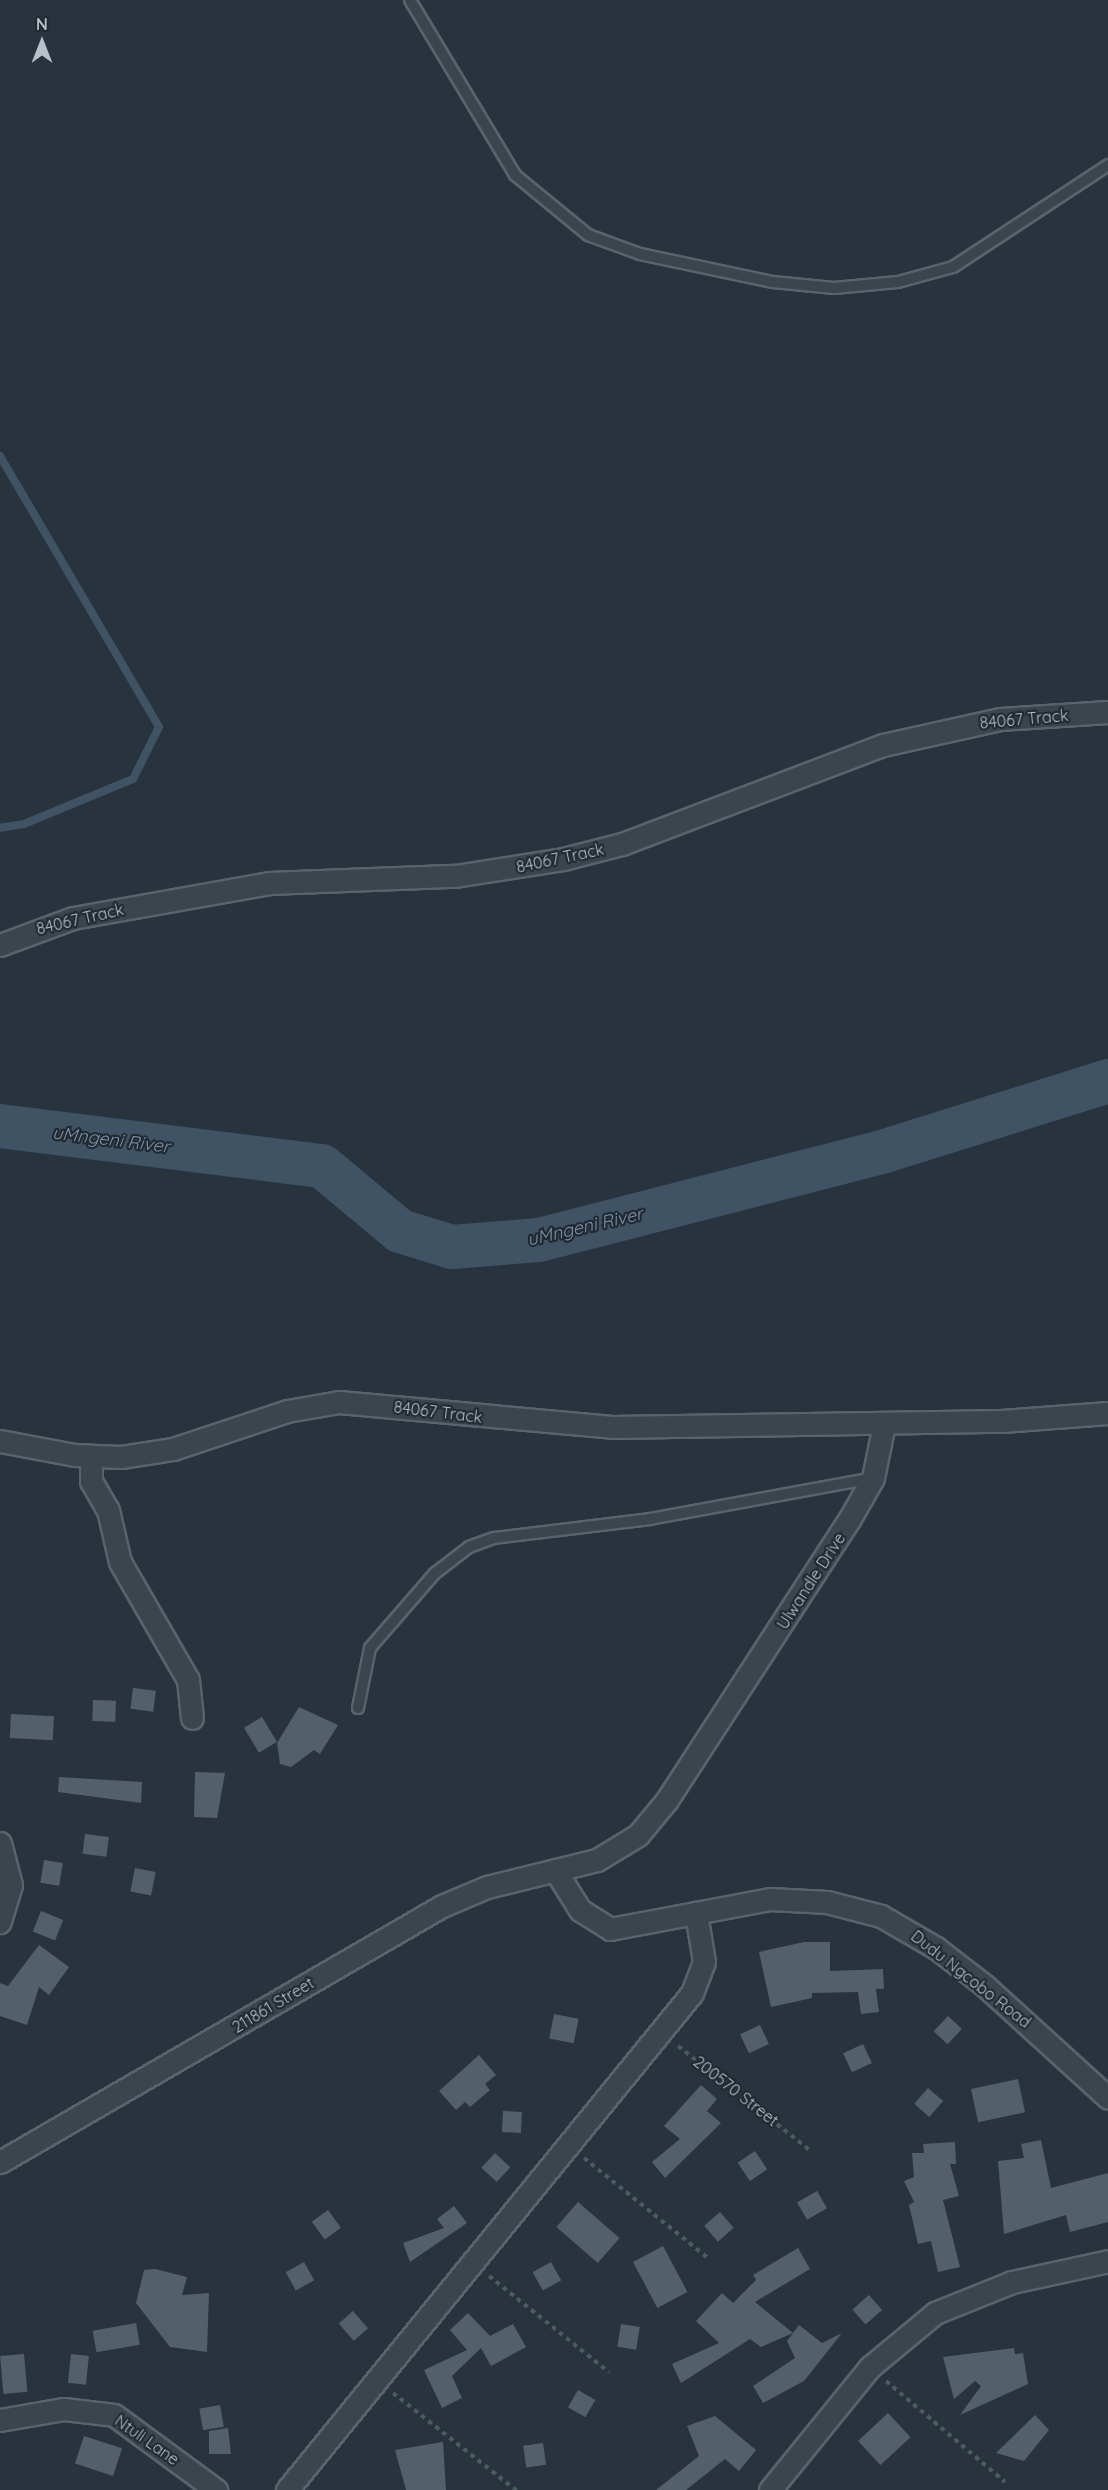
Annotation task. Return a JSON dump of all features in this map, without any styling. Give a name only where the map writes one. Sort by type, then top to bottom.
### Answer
[{"type":"street","name":"84067 Track","points":[[0,945],[73,918],[269,883],[455,876],[552,861],[622,844],[883,745],[1000,719],[1108,712]]},
{"type":"street","name":"84067 Track","points":[[0,1441],[91,1457],[172,1449],[287,1411],[339,1402],[585,1427],[884,1424]]},
{"type":"street","points":[[884,1424],[1108,1413]]},
{"type":"street","name":"Ulwandle Drive","points":[[555,1870],[617,1850],[652,1820],[807,1589],[873,1478],[884,1424]]},
{"type":"street","points":[[91,1457],[91,1481],[108,1510],[120,1562],[188,1680],[192,1718]]},
{"type":"street","points":[[0,1843],[10,1872],[0,1922]]},
{"type":"street","name":"Dudu Ngcobo Road","points":[[555,1870],[580,1910],[610,1929],[696,1913],[747,1900],[795,1899],[865,1911],[897,1923],[993,1993],[1108,2098]]},
{"type":"street","name":"211861 Street","points":[[0,2162],[442,1906],[555,1870]]},
{"type":"street","points":[[287,2490],[569,2146],[661,2032],[699,1980],[703,1940],[696,1913]]},
{"type":"street","points":[[770,2490],[870,2367],[908,2331],[970,2295],[1108,2261]]},
{"type":"street","name":"Ntuli Lane","points":[[0,2420],[64,2409],[114,2415],[216,2490]]},
{"type":"lane","points":[[410,0],[515,175],[588,235],[640,254],[773,282],[834,288],[898,282],[953,267],[1108,165]]},
{"type":"lane","points":[[358,1708],[370,1648],[434,1574],[469,1547],[513,1535],[619,1524],[873,1478]]},
{"type":"path","name":"200570 Street","points":[[661,2032],[811,2151]]},
{"type":"path","points":[[569,2146],[708,2258]]},
{"type":"path","points":[[472,2262],[609,2372]]},
{"type":"path","points":[[870,2367],[1005,2481]]},
{"type":"path","points":[[376,2379],[516,2490]]},
{"type":"building","points":[[133,1688],[156,1691],[153,1712],[130,1709]]},
{"type":"building","points":[[93,1700],[116,1701],[115,1722],[92,1721]]},
{"type":"building","points":[[299,1707],[338,1725],[320,1754],[314,1750],[291,1767],[280,1764],[277,1743]]},
{"type":"building","points":[[11,1714],[54,1716],[53,1740],[10,1738]]},
{"type":"building","points":[[262,1717],[277,1742],[259,1753],[244,1728]]},
{"type":"building","points":[[195,1772],[225,1773],[217,1818],[194,1817]]},
{"type":"building","points":[[59,1777],[142,1782],[141,1803],[58,1792]]},
{"type":"building","points":[[85,1834],[109,1837],[106,1857],[83,1854]]},
{"type":"building","points":[[44,1860],[63,1863],[59,1886],[40,1883]]},
{"type":"building","points":[[135,1868],[156,1872],[151,1896],[130,1892]]},
{"type":"building","points":[[41,1911],[63,1920],[55,1940],[33,1931]]},
{"type":"building","points":[[804,1942],[830,1942],[830,1971],[883,1969],[884,1989],[876,1989],[879,2012],[861,2014],[858,1992],[812,1993],[812,1998],[771,2007],[759,1952]]},
{"type":"building","points":[[39,1945],[69,1967],[49,1995],[39,1987],[27,2025],[0,2016],[0,1983],[8,1986]]},
{"type":"building","points":[[554,2014],[579,2019],[574,2043],[549,2039]]},
{"type":"building","points":[[948,2016],[962,2029],[948,2044],[934,2031]]},
{"type":"building","points":[[760,2025],[769,2044],[749,2053],[740,2034]]},
{"type":"building","points":[[863,2044],[872,2063],[852,2072],[843,2053]]},
{"type":"building","points":[[479,2055],[496,2075],[485,2084],[490,2090],[470,2107],[465,2102],[456,2110],[439,2091]]},
{"type":"building","points":[[1018,2079],[1025,2112],[978,2122],[971,2089]]},
{"type":"building","points":[[701,2085],[717,2099],[707,2111],[721,2123],[665,2178],[652,2162],[680,2139],[664,2126]]},
{"type":"building","points":[[928,2088],[943,2101],[929,2117],[914,2104]]},
{"type":"building","points":[[503,2111],[522,2112],[521,2133],[502,2132]]},
{"type":"building","points":[[1041,2140],[1051,2188],[1108,2173],[1108,2222],[1070,2232],[1066,2215],[1004,2234],[998,2161],[1024,2158],[1021,2144]]},
{"type":"building","points":[[955,2142],[956,2164],[950,2164],[959,2196],[943,2200],[960,2267],[938,2272],[931,2241],[918,2244],[909,2205],[914,2202],[904,2181],[914,2177],[912,2153],[924,2153],[923,2144]]},
{"type":"building","points":[[755,2151],[767,2169],[750,2181],[738,2163]]},
{"type":"building","points":[[495,2153],[510,2167],[497,2182],[481,2168]]},
{"type":"building","points":[[817,2191],[827,2208],[807,2220],[797,2202]]},
{"type":"building","points":[[578,2202],[620,2238],[598,2263],[556,2227]]},
{"type":"building","points":[[454,2206],[467,2223],[410,2262],[403,2243],[444,2228],[437,2219]]},
{"type":"building","points":[[328,2210],[341,2228],[325,2240],[312,2222]]},
{"type":"building","points":[[720,2212],[734,2228],[718,2242],[704,2226]]},
{"type":"building","points":[[663,2246],[687,2292],[657,2308],[633,2262]]},
{"type":"building","points":[[798,2248],[810,2269],[755,2302],[793,2333],[761,2347],[750,2339],[681,2383],[672,2364],[719,2343],[696,2321],[722,2293],[733,2303],[756,2280],[753,2275]]},
{"type":"building","points":[[304,2262],[314,2280],[296,2291],[286,2272]]},
{"type":"building","points":[[551,2262],[561,2280],[543,2291],[533,2272]]},
{"type":"building","points":[[155,2269],[187,2277],[182,2295],[209,2293],[207,2352],[170,2347],[136,2303],[144,2270]]},
{"type":"building","points":[[869,2295],[882,2310],[866,2325],[852,2309]]},
{"type":"building","points":[[353,2311],[368,2328],[354,2341],[339,2323]]},
{"type":"building","points":[[468,2313],[490,2336],[513,2324],[526,2347],[491,2366],[481,2348],[452,2376],[462,2398],[442,2408],[424,2370],[467,2350],[450,2330]]},
{"type":"building","points":[[136,2323],[140,2345],[96,2352],[93,2331]]},
{"type":"building","points":[[621,2324],[640,2327],[636,2350],[617,2347]]},
{"type":"building","points":[[799,2325],[822,2343],[842,2333],[804,2381],[763,2403],[753,2386],[795,2358],[787,2341]]},
{"type":"building","points":[[1014,2348],[1015,2354],[1023,2353],[1028,2384],[960,2415],[981,2386],[975,2381],[954,2399],[943,2357]]},
{"type":"building","points":[[24,2354],[27,2392],[3,2394],[0,2356]]},
{"type":"building","points":[[71,2354],[89,2356],[86,2385],[68,2383]]},
{"type":"building","points":[[578,2390],[595,2400],[585,2417],[568,2407]]},
{"type":"building","points":[[220,2405],[224,2427],[203,2430],[199,2409]]},
{"type":"building","points":[[888,2413],[911,2437],[881,2465],[858,2441]]},
{"type":"building","points":[[1035,2415],[1049,2430],[1024,2461],[996,2453]]},
{"type":"building","points":[[715,2416],[756,2450],[739,2471],[725,2459],[686,2490],[656,2490],[699,2456],[687,2426]]},
{"type":"building","points":[[228,2428],[231,2454],[209,2454],[209,2431]]},
{"type":"building","points":[[84,2436],[122,2448],[113,2476],[75,2464]]},
{"type":"building","points":[[443,2442],[446,2490],[406,2490],[395,2450]]},
{"type":"building","points":[[543,2443],[546,2465],[526,2468],[523,2446]]},
{"type":"waterway","points":[[0,456],[159,727],[133,779],[24,824],[0,828]]},
{"type":"waterway","name":"uMngeni River","points":[[0,1126],[322,1166],[400,1231],[452,1247],[539,1240],[885,1151],[1108,1081]]}]
